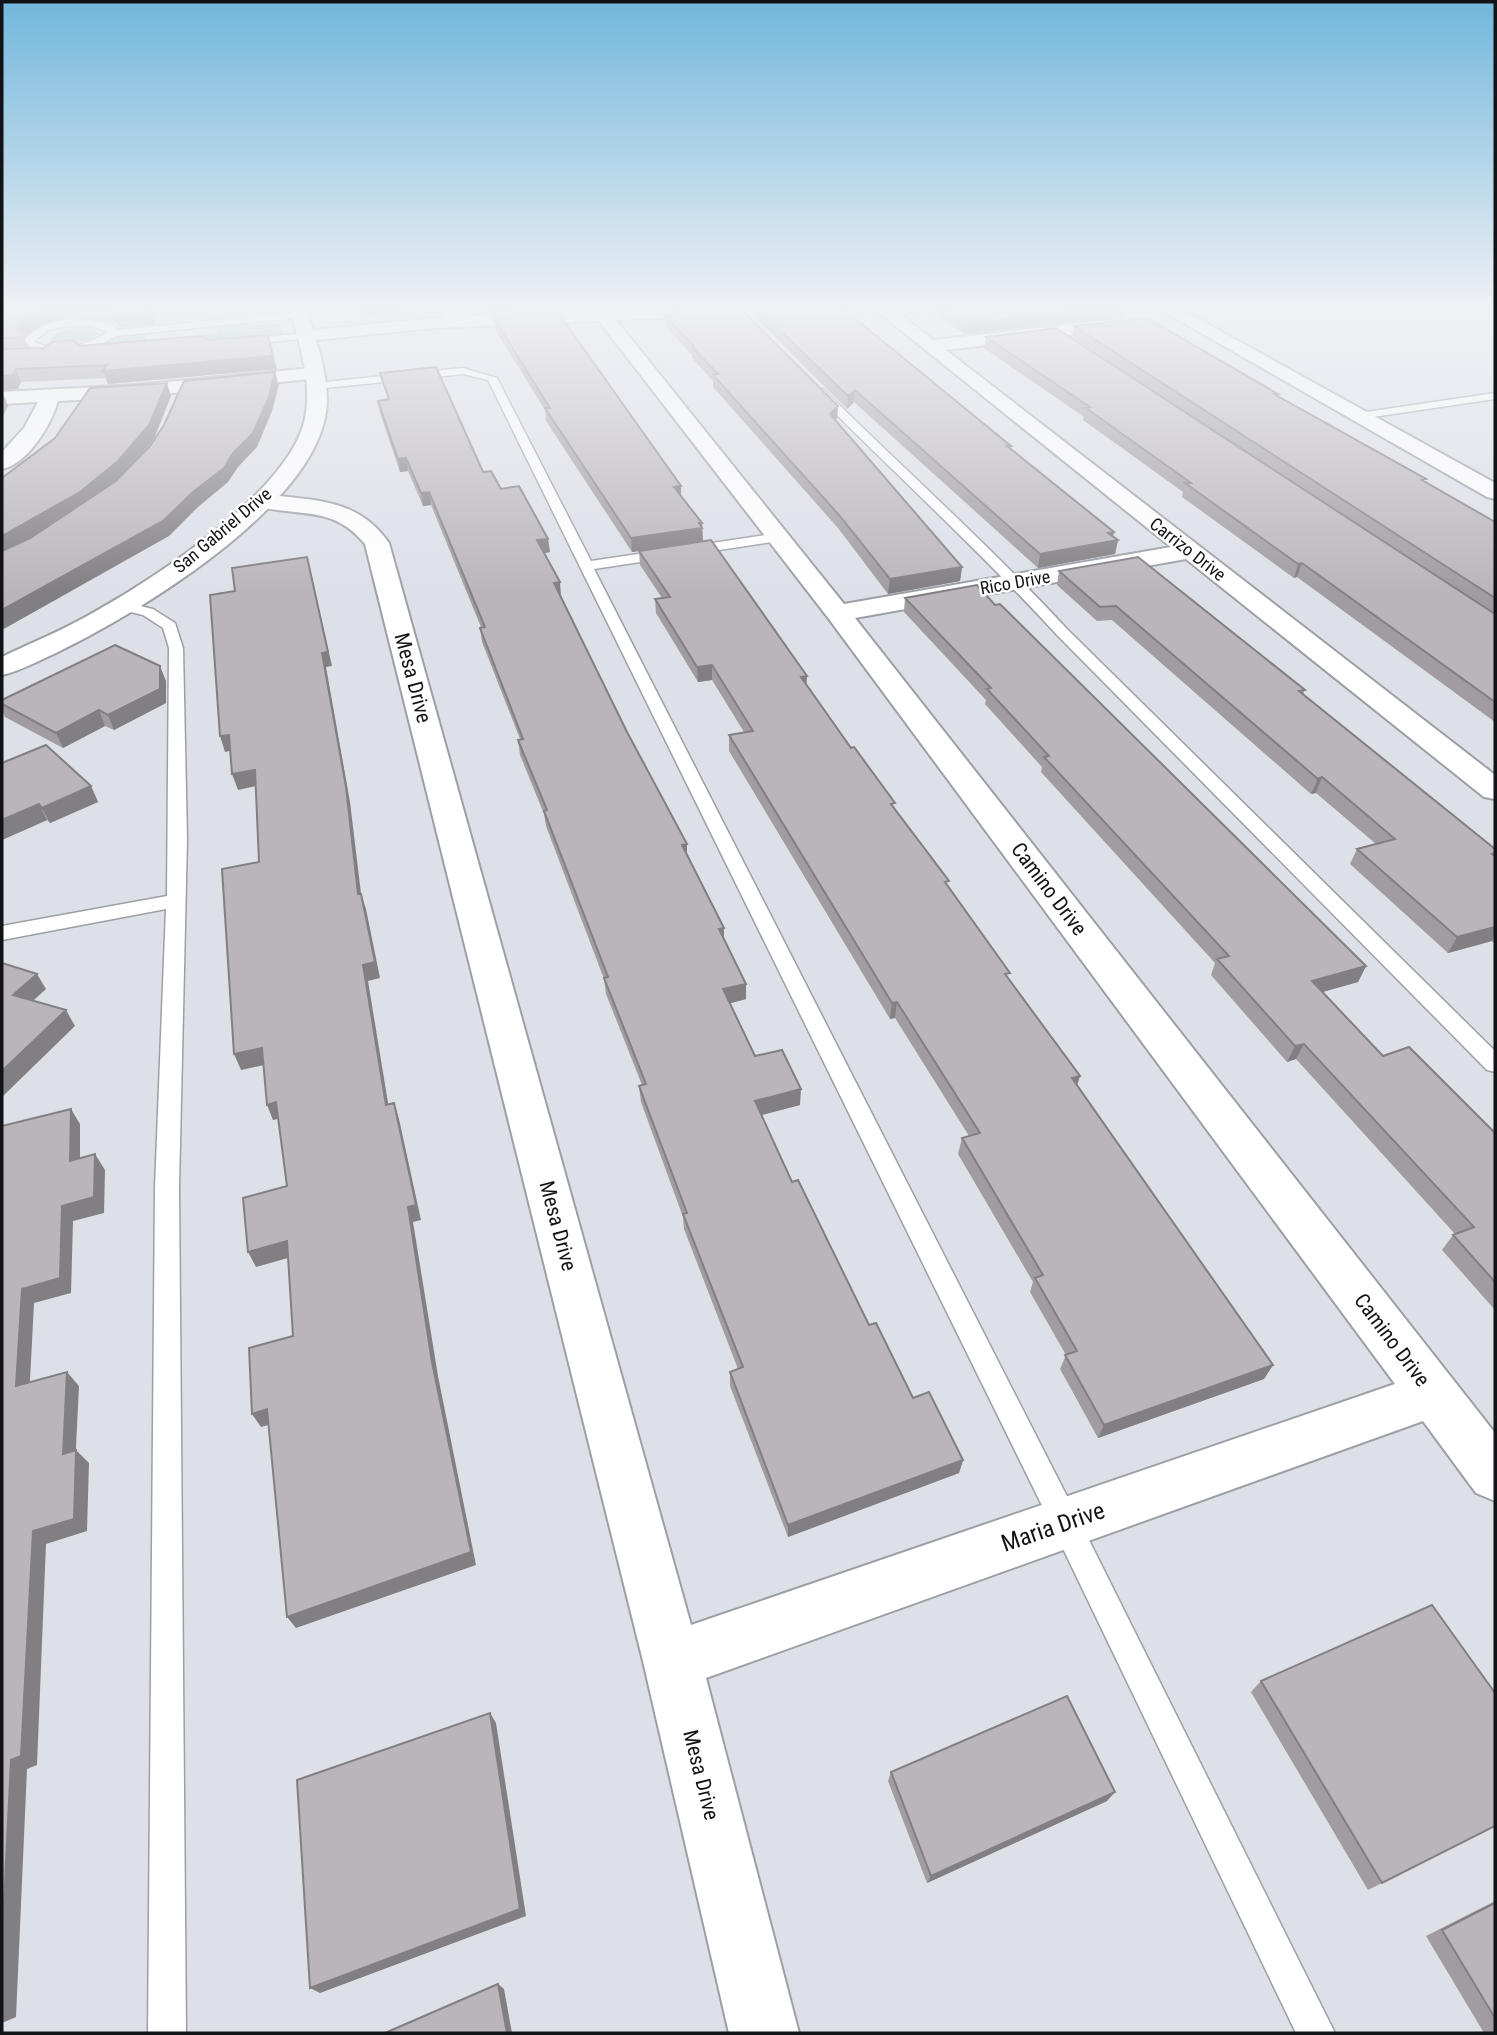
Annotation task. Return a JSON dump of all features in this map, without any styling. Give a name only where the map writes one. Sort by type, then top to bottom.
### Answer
[{"type":"street","points":[[2,463],[32,432],[46,411],[48,402]]},
{"type":"street","name":"San Gabriel Drive","points":[[2,667],[98,621],[123,606],[185,563],[263,501],[312,432],[317,402]]},
{"type":"street","name":"Camino Drive","points":[[671,402],[838,612],[1495,1475]]},
{"type":"street","name":"Carrizo Drive","points":[[1001,402],[1495,790]]},
{"type":"street","points":[[1331,402],[1495,492]]},
{"type":"street","name":"Mesa Drive","points":[[263,501],[339,512],[360,523],[377,543],[673,1661],[764,2033]]},
{"type":"street","name":"Rico Drive","points":[[838,612],[1191,551]]},
{"type":"street","name":"Maria Drive","points":[[673,1661],[1433,1394]]},
{"type":"lane","points":[[504,402],[1065,1522],[1316,2033]]},
{"type":"lane","points":[[830,402],[923,495],[1016,582],[1062,632],[1495,1064]]},
{"type":"lane","points":[[1359,416],[1459,402]]},
{"type":"lane","points":[[586,566],[779,537]]},
{"type":"lane","points":[[123,606],[149,612],[170,626],[176,648],[176,901],[167,1187],[167,2033]]},
{"type":"lane","points":[[2,933],[176,901]]},
{"type":"building","points":[[80,402],[159,402],[149,425],[118,461],[80,492],[2,536],[2,478],[55,438]]},
{"type":"building","points":[[174,402],[267,402],[253,433],[233,453],[224,468],[193,492],[163,521],[2,610],[2,551],[30,538],[116,481],[150,446]]},
{"type":"building","points":[[378,402],[452,402],[483,472],[491,471],[501,489],[519,486],[548,539],[537,540],[560,582],[554,583],[627,732],[687,844],[682,845],[724,928],[719,929],[746,984],[723,989],[755,1056],[782,1050],[801,1089],[755,1101],[792,1182],[798,1180],[869,1325],[876,1323],[913,1398],[929,1392],[963,1460],[788,1525],[730,1372],[743,1367],[683,1214],[687,1213],[639,1086],[646,1084],[604,978],[608,977],[544,811],[547,810],[518,740],[523,739],[480,628],[485,627],[429,492],[421,493],[406,458],[398,459]]},
{"type":"building","points":[[546,402],[621,402],[681,486],[674,487],[702,523],[699,523],[702,528],[631,538],[545,408],[550,408]]},
{"type":"building","points":[[737,402],[834,402],[838,406],[830,414],[962,567],[890,579],[839,515]]},
{"type":"building","points":[[868,402],[957,402],[1114,532],[1108,533],[1118,540],[1040,554]]},
{"type":"building","points":[[1083,402],[1170,402],[1495,614],[1495,702],[1302,563],[1298,564],[1185,483],[1191,483],[1086,408],[1090,407]]},
{"type":"building","points":[[1192,402],[1288,402],[1426,479],[1422,480],[1495,522],[1495,598]]},
{"type":"building","points":[[711,540],[807,676],[801,677],[949,881],[945,882],[1010,973],[1005,974],[1080,1076],[1072,1078],[1273,1365],[1104,1425],[1065,1355],[1077,1351],[1035,1278],[1043,1275],[962,1138],[980,1133],[897,1002],[892,1003],[729,735],[753,731],[712,665],[697,667],[655,599],[670,597],[639,551]]},
{"type":"building","points":[[307,557],[328,652],[322,653],[346,787],[358,894],[361,894],[375,962],[363,965],[386,1105],[394,1103],[416,1205],[408,1207],[432,1362],[471,1552],[287,1617],[267,1409],[252,1414],[249,1348],[293,1336],[287,1241],[248,1252],[243,1198],[287,1186],[276,1102],[267,1105],[262,1048],[234,1054],[222,869],[259,862],[255,770],[232,774],[229,735],[220,736],[210,595],[235,591],[232,568]]},
{"type":"building","points":[[1138,557],[1305,690],[1299,691],[1495,849],[1492,854],[1495,856],[1495,927],[1457,937],[1357,849],[1395,839],[1322,777],[1318,779],[1116,606],[1100,607],[1059,571]]},
{"type":"building","points":[[977,585],[995,605],[1000,604],[1366,966],[1312,981],[1383,1056],[1409,1047],[1495,1133],[1495,1282],[1453,1235],[1474,1227],[1304,1044],[1295,1046],[1217,959],[1229,956],[1044,757],[1049,756],[987,689],[991,688],[905,598]]},
{"type":"building","points":[[115,645],[160,666],[160,689],[108,715],[99,710],[56,733],[2,704],[2,700]]},
{"type":"building","points":[[46,745],[91,786],[42,808],[39,804],[2,820],[2,763]]},
{"type":"building","points":[[2,963],[37,974],[13,995],[66,1010],[2,1071]]},
{"type":"building","points":[[71,1109],[70,1161],[95,1154],[94,1197],[62,1206],[60,1278],[22,1289],[16,1386],[67,1372],[63,1454],[76,1450],[74,1519],[33,1531],[21,1756],[11,1760],[2,1944],[2,1126]]},
{"type":"building","points":[[1432,1605],[1495,1693],[1495,1826],[1382,1883],[1261,1681]]},
{"type":"building","points":[[1067,1696],[1115,1792],[931,1876],[891,1772]]},
{"type":"building","points":[[490,1713],[520,1909],[310,1988],[297,1780]]},
{"type":"building","points":[[1495,1903],[1495,2018],[1442,1930]]},
{"type":"building","points":[[498,1984],[507,2033],[385,2033]]}]
